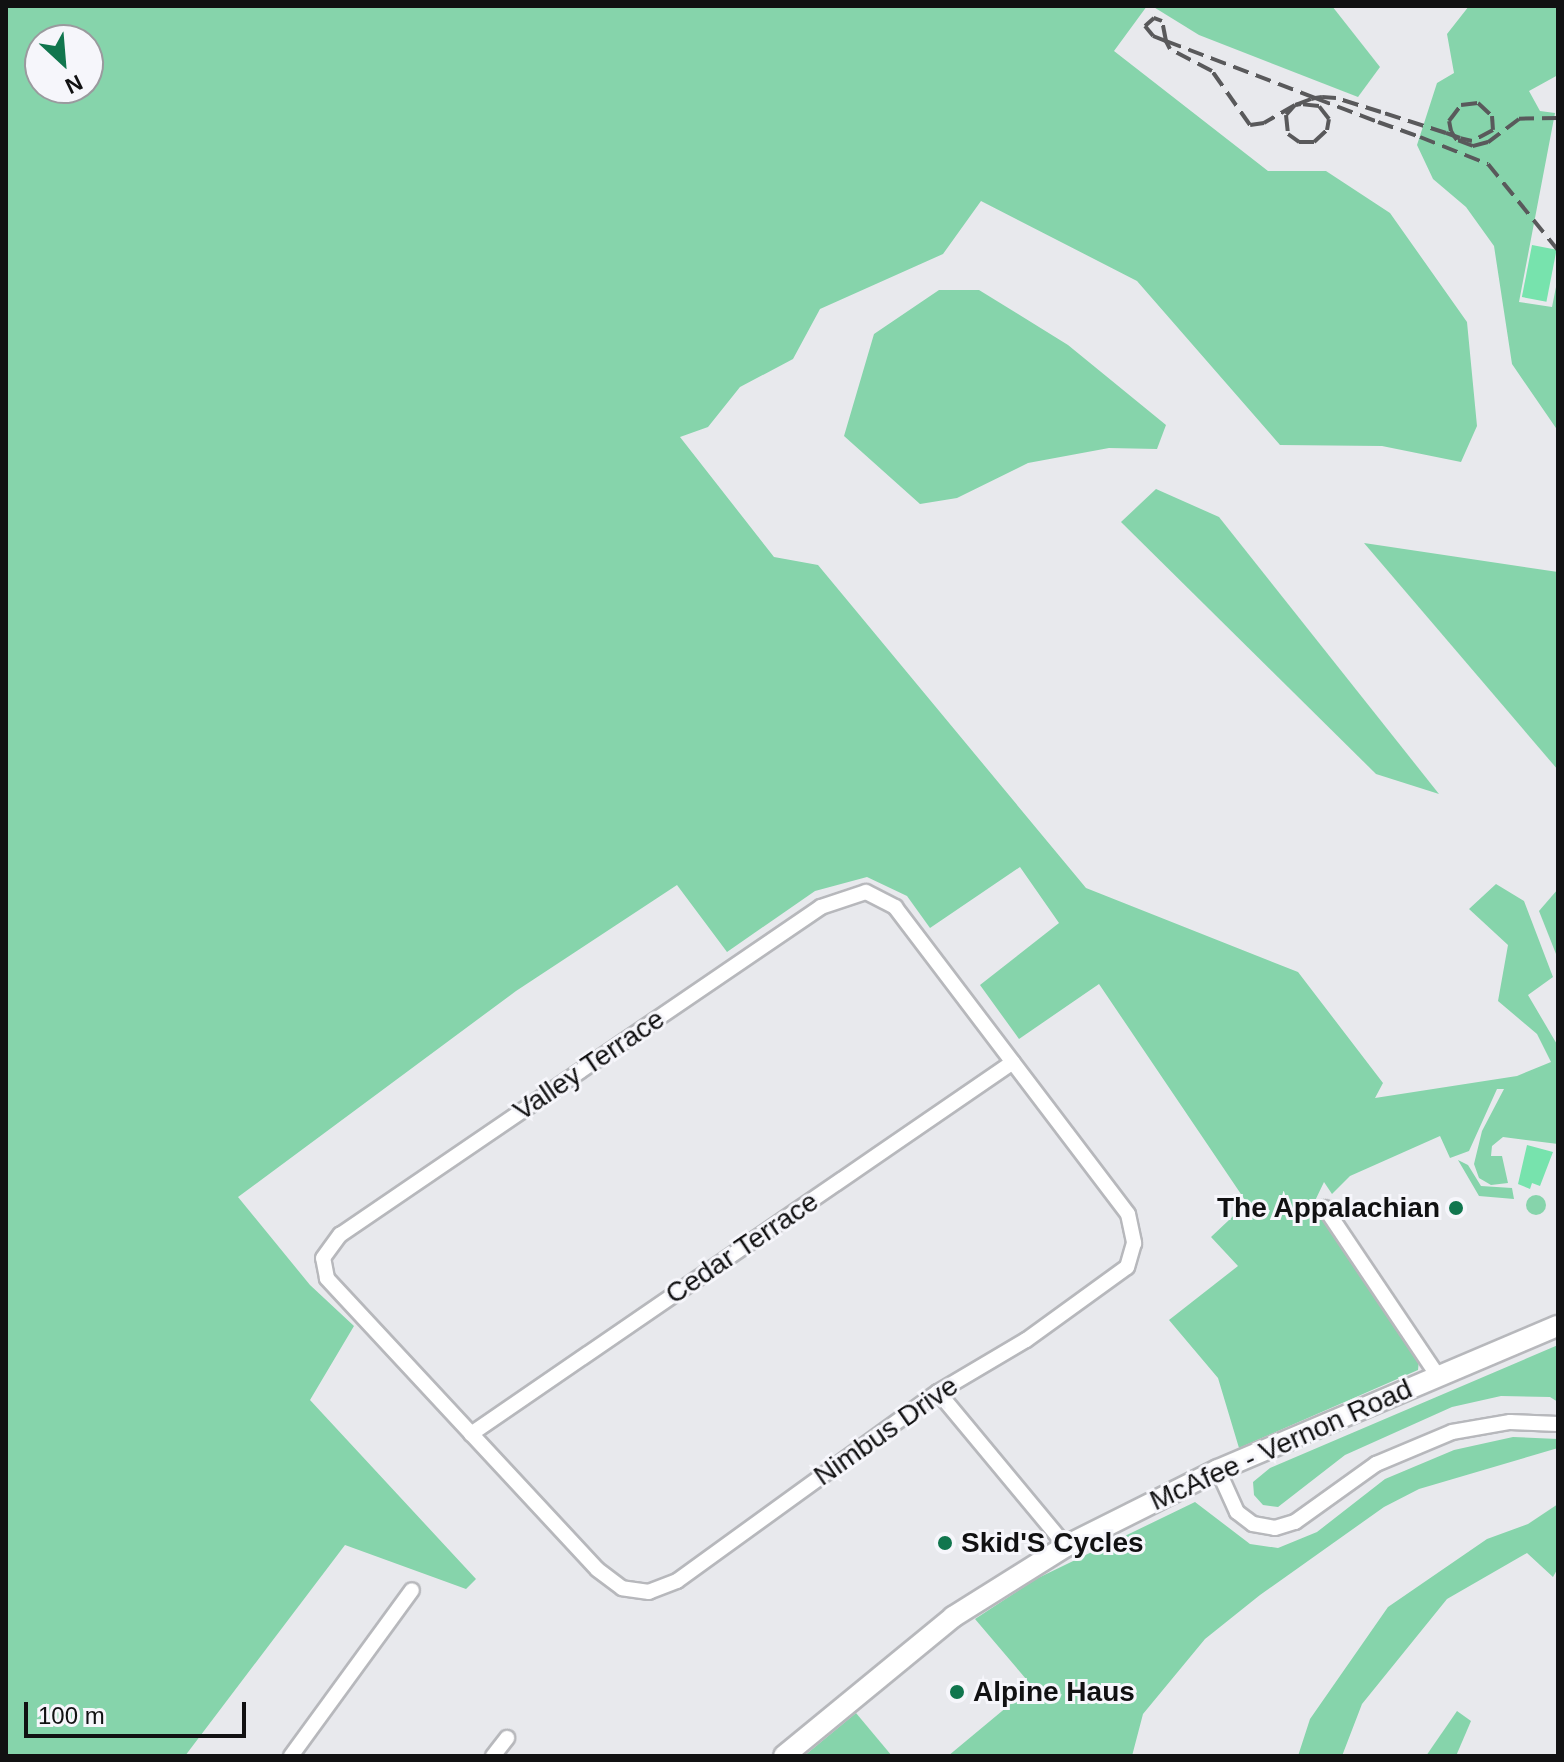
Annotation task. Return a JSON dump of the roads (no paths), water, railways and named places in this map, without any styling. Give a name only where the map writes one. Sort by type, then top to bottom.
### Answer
[{"type":"main road","name":"McAfee - Vernon Road","points":[[784,1756],[953,1617],[1066,1546],[1218,1470],[1558,1326]]},
{"type":"street","name":"Nimbus Drive","points":[[323,1258],[327,1278],[597,1569],[622,1588],[649,1592],[677,1581],[938,1392],[1026,1340],[1127,1267],[1134,1243],[1128,1214],[895,907],[866,892]]},
{"type":"street","name":"Valley Terrace","points":[[323,1258],[340,1235],[821,907],[866,892]]},
{"type":"street","name":"Cedar Terrace","points":[[471,1434],[1013,1062]]},
{"type":"street","points":[[1325,1208],[1438,1376]]},
{"type":"street","points":[[938,1392],[1066,1546]]},
{"type":"street","points":[[1218,1470],[1237,1512],[1253,1524],[1275,1528],[1295,1522],[1376,1464],[1452,1432],[1510,1422],[1558,1424]]},
{"type":"street","points":[[291,1756],[412,1590]]},
{"type":"street","points":[[493,1756],[507,1738]]},
{"type":"railway","points":[[1558,118],[1519,119],[1488,142],[1473,146],[1457,140],[1454,136],[1451,131],[1449,121],[1461,105],[1478,103],[1492,116],[1493,130],[1472,141],[1460,138],[1446,133],[1381,112],[1336,98],[1322,97],[1315,98],[1311,99],[1295,105],[1286,115],[1288,134],[1299,142],[1314,142],[1327,130],[1329,119],[1319,106],[1295,105],[1264,123],[1250,125],[1212,71],[1170,49],[1166,41],[1162,21],[1154,18],[1145,26],[1153,36],[1166,41],[1315,98],[1378,122],[1420,137],[1488,164],[1558,250]]},
{"type":"place","name":"The Appalachian","points":[[1456,1208]]},
{"type":"place","name":"Skid'S Cycles","points":[[945,1543]]},
{"type":"place","name":"Alpine Haus","points":[[957,1692]]}]
